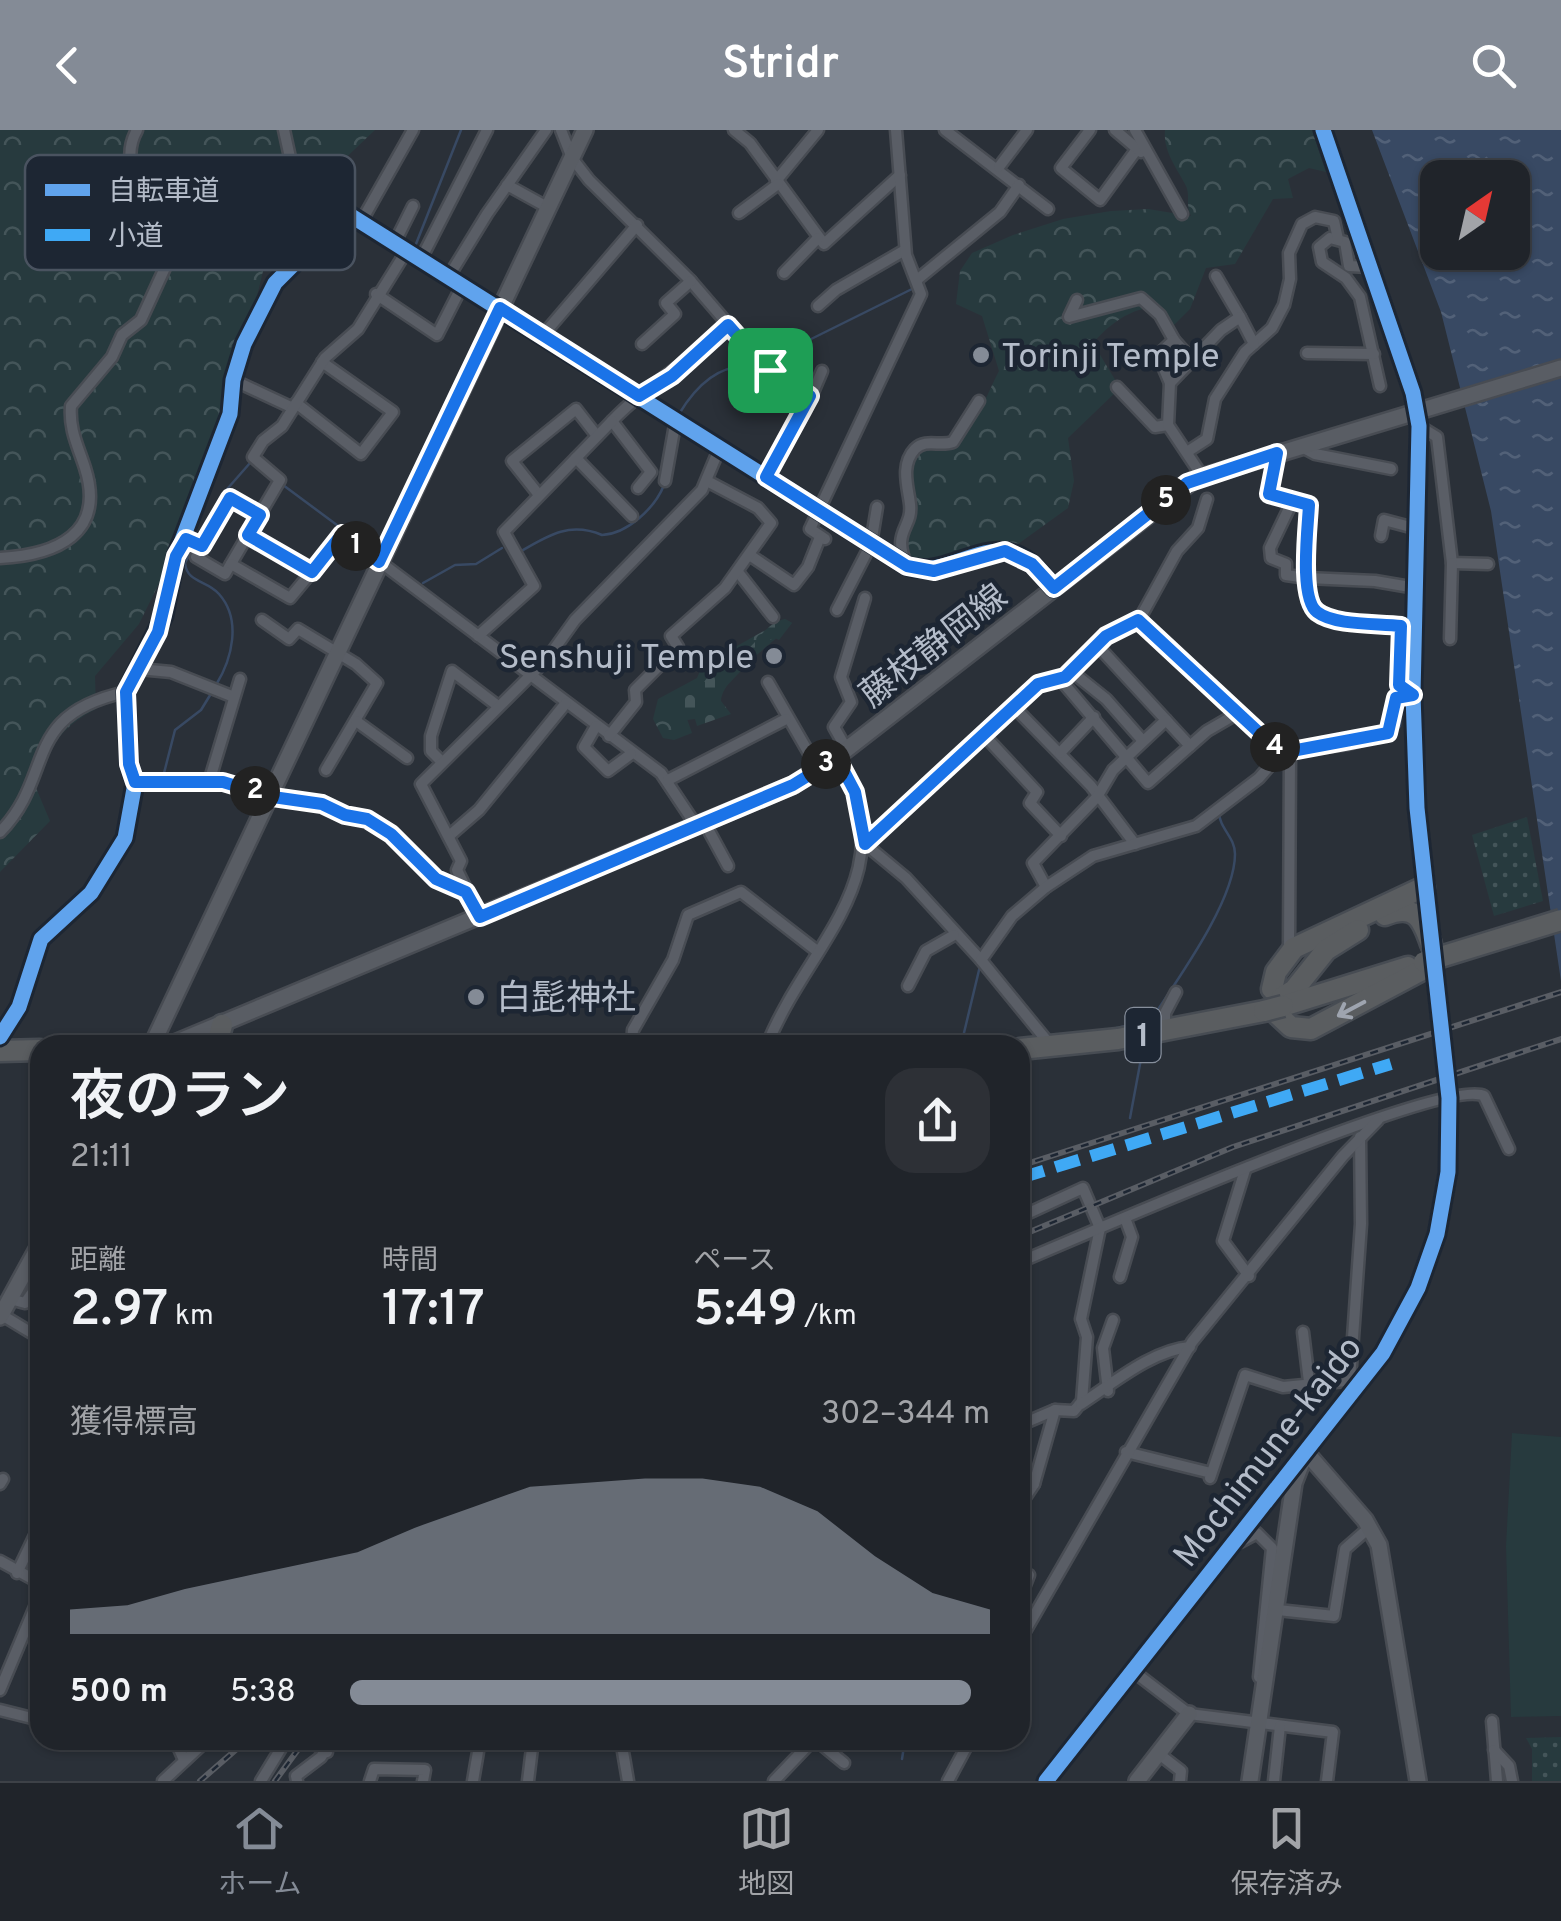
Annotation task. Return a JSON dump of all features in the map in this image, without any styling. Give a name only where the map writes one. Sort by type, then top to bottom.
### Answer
[{"type":"highway","points":[[1385,915],[1414,911],[1423,921],[1427,959],[1311,1029],[1291,1027],[1274,1004],[1276,972],[1289,952],[1420,897]]},
{"type":"highway","points":[[1118,1039],[1165,1025],[1274,1004],[1294,990],[1326,950],[1420,897]]},
{"type":"highway","name":"1","points":[[1030,1049],[1118,1039],[1354,985],[1561,920]]},
{"type":"highway","points":[[1348,936],[1326,956],[1322,970],[1328,981],[1354,985]]},
{"type":"highway","points":[[0,1051],[30,1050]]},
{"type":"main road","points":[[157,1035],[585,130]]},
{"type":"main road","name":"Mochimune-kaido","points":[[1046,1781],[1306,1452],[1403,1319],[1437,1234],[1448,1172],[1449,1098],[1420,897],[1413,695],[1418,418],[1324,130]]},
{"type":"main road","name":"藤枝静岡線","points":[[223,1035],[480,917],[793,785],[842,754],[1202,476],[1302,446],[1418,418],[1438,404],[1561,368]]},
{"type":"main road","points":[[1,1316],[30,1262]]},
{"type":"main road","points":[[1250,1781],[1294,1483],[1306,1452],[1370,1527],[1382,1562],[1418,1781]]},
{"type":"main road","points":[[1137,1781],[1189,1714]]},
{"type":"street","points":[[131,155],[137,130]]},
{"type":"street","points":[[284,130],[289,155]]},
{"type":"street","points":[[361,222],[413,130]]},
{"type":"street","points":[[421,258],[487,130]]},
{"type":"street","points":[[450,276],[546,130]]},
{"type":"street","points":[[561,130],[572,158],[691,282],[764,366],[810,396]]},
{"type":"street","points":[[734,130],[750,143],[824,244],[900,174]]},
{"type":"street","points":[[739,213],[777,182],[818,130]]},
{"type":"street","points":[[752,556],[794,585],[808,567],[823,538],[810,529],[918,302],[918,279],[905,250],[896,130]]},
{"type":"street","points":[[944,130],[998,167],[1048,210]]},
{"type":"street","points":[[998,167],[1027,130]]},
{"type":"street","points":[[1090,130],[1062,168],[1100,200],[1139,137]]},
{"type":"street","points":[[1115,130],[1139,137],[1182,214]]},
{"type":"street","points":[[507,185],[547,207]]},
{"type":"street","points":[[918,279],[1000,212],[1020,185]]},
{"type":"street","points":[[394,242],[413,206]]},
{"type":"street","points":[[355,218],[907,566],[934,571],[1005,551],[1032,564],[1054,588]]},
{"type":"street","points":[[1187,452],[1207,439],[1215,399],[1254,344],[1272,328],[1284,305],[1290,279],[1289,253],[1302,224],[1315,218],[1334,221],[1338,238]]},
{"type":"street","points":[[542,335],[637,225]]},
{"type":"street","points":[[784,272],[818,238]]},
{"type":"street","points":[[1370,267],[1349,266],[1345,242],[1338,238],[1324,242],[1320,255],[1360,297],[1380,386]]},
{"type":"street","points":[[288,270],[274,283],[244,344],[233,380],[230,414],[193,542],[196,556],[226,574],[280,480],[253,458],[322,362],[358,329],[376,294],[407,250]]},
{"type":"street","points":[[818,306],[905,250]]},
{"type":"street","points":[[0,558],[65,544],[81,528],[88,508],[88,484],[72,433],[71,406],[112,357],[122,336],[142,320],[164,270]]},
{"type":"street","points":[[1216,276],[1254,344]]},
{"type":"street","points":[[642,344],[675,314],[666,303],[691,282]]},
{"type":"street","points":[[376,294],[437,335],[463,284]]},
{"type":"street","points":[[1078,300],[1070,317],[1140,298],[1160,315],[1174,340],[1192,360]]},
{"type":"street","points":[[1170,383],[1240,317]]},
{"type":"street","points":[[478,636],[534,586],[504,532],[639,396],[672,376],[728,325]]},
{"type":"street","points":[[1174,340],[1158,355],[1170,383],[1168,426],[1202,476]]},
{"type":"street","points":[[1307,353],[1374,354]]},
{"type":"street","points":[[233,380],[294,405],[361,454],[393,412],[322,362]]},
{"type":"street","points":[[766,477],[822,371]]},
{"type":"street","points":[[1117,388],[1155,427],[1168,426]]},
{"type":"street","points":[[907,566],[900,534],[910,508],[905,482],[910,454],[922,444],[952,442],[979,402]]},
{"type":"street","points":[[539,495],[512,461],[576,409],[598,436]]},
{"type":"street","points":[[1418,418],[1436,437],[1452,563],[1450,640]]},
{"type":"street","points":[[638,488],[657,477],[676,419]]},
{"type":"street","points":[[612,421],[657,477]]},
{"type":"street","points":[[1302,446],[1315,454],[1392,469]]},
{"type":"street","points":[[480,917],[466,892],[450,836],[421,784],[561,644],[575,620],[708,481],[720,447]]},
{"type":"street","points":[[1277,453],[1269,494],[1309,505],[1307,596],[1322,614],[1401,626],[1399,685],[1413,695]]},
{"type":"street","points":[[576,458],[632,516]]},
{"type":"street","points":[[609,736],[636,702],[635,690],[678,647],[671,636],[738,572],[770,523],[769,517],[708,481]]},
{"type":"street","points":[[0,1037],[11,1020],[41,938],[91,893],[120,848],[135,782],[129,764],[126,692],[164,616],[176,556],[230,498],[260,515]]},
{"type":"street","points":[[865,844],[1043,680],[1060,679],[1098,645],[1138,620],[1177,551],[1198,528],[1207,499]]},
{"type":"street","points":[[1292,502],[1270,548],[1271,558],[1286,564],[1286,575],[1416,588]]},
{"type":"street","points":[[837,610],[870,544],[877,507]]},
{"type":"street","points":[[1381,536],[1384,520],[1418,529]]},
{"type":"street","points":[[231,564],[290,598],[342,534],[668,780],[728,866]]},
{"type":"street","points":[[248,535],[312,572]]},
{"type":"street","points":[[1452,563],[1488,564]]},
{"type":"street","points":[[738,572],[773,618]]},
{"type":"street","points":[[772,1035],[852,893],[865,844],[855,792],[834,727],[851,702],[841,677],[866,598]]},
{"type":"street","points":[[262,620],[289,639],[298,628],[377,683],[326,770]]},
{"type":"street","points":[[1138,620],[1238,714],[1286,752]]},
{"type":"street","points":[[1098,645],[1190,746]]},
{"type":"street","points":[[139,669],[171,672],[234,697]]},
{"type":"street","points":[[442,762],[430,752],[431,736],[452,671],[498,706]]},
{"type":"street","points":[[1071,671],[1106,698],[1143,742]]},
{"type":"street","points":[[209,782],[240,679]]},
{"type":"street","points":[[1060,679],[1148,783],[1190,746],[1238,714]]},
{"type":"street","points":[[768,682],[818,769]]},
{"type":"street","points":[[0,832],[21,808],[38,757],[60,724],[71,713],[126,692]]},
{"type":"street","points":[[981,960],[1012,916],[1046,887],[1093,856],[1196,826],[1286,752],[1388,733],[1396,698],[1413,695]]},
{"type":"street","points":[[450,836],[479,810],[566,703]]},
{"type":"street","points":[[1014,707],[1060,752],[1135,844]]},
{"type":"street","points":[[1060,752],[1094,717]]},
{"type":"street","points":[[668,780],[786,718]]},
{"type":"street","points":[[1046,887],[1033,863],[1097,797],[1113,770],[1166,720]]},
{"type":"street","points":[[356,722],[407,758]]},
{"type":"street","points":[[596,726],[584,747],[608,770],[631,754]]},
{"type":"street","points":[[984,735],[1037,792],[1030,803],[1061,836]]},
{"type":"street","points":[[1286,752],[1289,952]]},
{"type":"street","points":[[135,782],[233,784],[269,796],[322,804],[345,815],[367,819],[391,834],[436,879],[466,892]]},
{"type":"street","points":[[865,844],[906,878],[954,935],[981,960],[1053,1048]]},
{"type":"street","points":[[633,1035],[672,960],[688,915],[699,907],[741,892],[817,950]]},
{"type":"street","points":[[908,986],[926,951],[954,935]]},
{"type":"street","points":[[1165,1025],[1165,1013],[1176,992]]},
{"type":"street","points":[[0,1010],[11,1020]]},
{"type":"street","points":[[1030,1258],[1244,1170],[1449,1098],[1478,1092],[1484,1096],[1510,1149]]},
{"type":"street","points":[[1030,1615],[1101,1504],[1126,1452],[1190,1347],[1360,1136],[1378,1120]]},
{"type":"street","points":[[1126,1452],[1210,1475],[1245,1375],[1283,1387],[1356,1380],[1360,1136]]},
{"type":"street","points":[[1244,1170],[1223,1241],[1249,1276]]},
{"type":"street","points":[[1030,1212],[1083,1188],[1100,1228],[1081,1319],[1087,1337],[1081,1404]]},
{"type":"street","points":[[1120,1277],[1132,1237],[1124,1218]]},
{"type":"street","points":[[10,1299],[26,1303],[30,1297]]},
{"type":"street","points":[[1,1316],[30,1332]]},
{"type":"street","points":[[1108,1392],[1103,1348],[1113,1320]]},
{"type":"street","points":[[1303,1332],[1309,1382]]},
{"type":"street","points":[[1030,1421],[1055,1410],[1074,1411],[1108,1392],[1134,1367],[1190,1347]]},
{"type":"street","points":[[1030,1490],[1055,1410]]},
{"type":"street","points":[[1030,1480],[1034,1484]]},
{"type":"street","points":[[1278,1610],[1334,1616],[1345,1549],[1370,1527]]},
{"type":"street","points":[[1185,1606],[1245,1536],[1257,1533],[1267,1538],[1272,1554],[1258,1724]]},
{"type":"street","points":[[18,1573],[30,1547]]},
{"type":"street","points":[[0,1561],[30,1578]]},
{"type":"street","points":[[0,1690],[4,1669],[30,1616]]},
{"type":"street","points":[[1134,1671],[1189,1714],[1333,1732],[1327,1781]]},
{"type":"street","points":[[0,1710],[30,1718]]},
{"type":"street","points":[[1492,1721],[1496,1781]]},
{"type":"street","points":[[1274,1781],[1280,1726]]},
{"type":"street","points":[[180,1750],[184,1760]]},
{"type":"street","points":[[163,1781],[195,1750]]},
{"type":"street","points":[[261,1781],[280,1750]]},
{"type":"street","points":[[295,1779],[327,1752],[324,1750]]},
{"type":"street","points":[[473,1781],[478,1750]]},
{"type":"street","points":[[528,1781],[533,1750]]},
{"type":"street","points":[[623,1750],[628,1781]]},
{"type":"street","points":[[780,1779],[806,1750]]},
{"type":"street","points":[[828,1750],[844,1763]]},
{"type":"street","points":[[948,1781],[965,1750]]},
{"type":"street","points":[[1494,1750],[1509,1766],[1512,1781]]},
{"type":"street","points":[[1158,1754],[1181,1771],[1180,1781]]},
{"type":"street","points":[[370,1781],[374,1768],[425,1770],[423,1781]]},
{"type":"green space","points":[[0,130],[375,130],[349,155],[25,155],[25,270],[263,270],[252,316],[233,355],[228,403],[166,569],[139,624],[95,676],[96,709],[64,732],[45,762],[36,788],[50,821],[0,872]]},
{"type":"green space","points":[[1165,130],[1312,130],[1326,172],[1309,168],[1288,179],[1293,198],[1273,199],[1235,264],[1206,268],[1190,309],[1169,330],[1147,308],[1117,321],[1093,343],[1120,388],[1068,438],[1074,481],[1068,508],[1011,549],[936,567],[910,562],[903,538],[914,455],[923,448],[945,449],[956,444],[971,426],[999,371],[982,316],[956,304],[960,271],[972,253],[1063,219],[1148,209],[1191,216],[1187,188],[1168,152]]},
{"type":"green space","points":[[785,619],[792,623],[740,670],[721,701],[686,716],[692,733],[674,740],[663,738],[653,719],[658,699],[697,678],[702,666]]},
{"type":"green space","points":[[785,619],[792,623],[779,640],[773,637],[721,692],[721,701],[731,714],[697,726],[695,719],[687,720],[683,710],[676,710],[671,701],[726,667],[768,628]]},
{"type":"green space","points":[[1527,817],[1543,901],[1494,916],[1472,835]]},
{"type":"green space","points":[[1512,1433],[1561,1437],[1561,1716],[1511,1717],[1506,1546]]},
{"type":"green space","points":[[1561,1737],[1561,1781],[1532,1781],[1532,1749],[1526,1738]]},
{"type":"water","points":[[1372,130],[1561,130],[1561,981],[1491,511],[1441,312],[1425,270],[1530,270],[1530,160],[1420,160],[1420,257]]},
{"type":"waterway","points":[[414,249],[461,130]]},
{"type":"waterway","points":[[771,365],[791,349],[916,287]]},
{"type":"waterway","points":[[679,414],[693,394],[721,372],[757,368]]},
{"type":"waterway","points":[[216,685],[230,652],[230,616],[219,594],[193,578],[185,563],[221,496],[250,463]]},
{"type":"waterway","points":[[283,485],[345,531]]},
{"type":"waterway","points":[[518,553],[569,530],[602,535],[621,530],[647,511],[664,485]]},
{"type":"waterway","points":[[423,583],[455,565],[476,564],[502,548]]},
{"type":"waterway","points":[[163,777],[175,730],[201,710],[212,692]]},
{"type":"waterway","points":[[1392,734],[1400,726],[1402,705]]},
{"type":"waterway","points":[[1117,1028],[1151,1020],[1226,894],[1235,854],[1219,812]]},
{"type":"waterway","points":[[963,1035],[980,966]]},
{"type":"waterway","points":[[1130,1118],[1143,1048]]},
{"type":"waterway","points":[[902,1759],[903,1750]]},
{"type":"railway","points":[[1030,1163],[1561,992]]},
{"type":"railway","points":[[1030,1232],[1233,1147],[1561,1039]]},
{"type":"railway","points":[[200,1781],[236,1750]]},
{"type":"railway","points":[[275,1781],[298,1750]]},
{"type":"marked path","points":[[1030,1175],[1391,1064]]},
{"type":"cycle path","points":[[1046,1781],[1383,1353],[1418,1288],[1437,1234],[1448,1172],[1449,1098],[1417,808],[1413,695],[1419,426],[1413,393],[1323,130]]},
{"type":"cycle path","points":[[355,218],[907,566],[935,568],[1004,551],[1028,561],[1054,588]]},
{"type":"cycle path","points":[[0,1037],[19,1007],[41,939],[91,893],[125,838],[135,783],[129,764],[126,692],[164,616],[176,556],[230,414],[233,380],[244,344],[275,283],[288,270]]},
{"type":"place","name":"Torinji Temple","points":[[981,355]]},
{"type":"place","name":"Senshuji Temple","points":[[774,656]]},
{"type":"place","name":"白髭神社","points":[[476,997]]},
{"type":"route","points":[[500,308],[639,396],[672,376],[728,325],[770,370],[810,396],[766,477],[892,557],[922,571],[1005,551],[1032,564],[1054,588],[1187,483],[1277,453],[1269,494],[1272,498],[1309,505],[1306,590],[1310,604],[1316,611],[1333,617],[1401,626],[1399,685],[1413,695],[1396,698],[1388,733],[1348,744],[1281,753],[1142,628],[1138,620],[1106,636],[1065,677],[1038,684],[865,844],[855,792],[837,758],[793,785],[480,917],[466,892],[436,879],[391,834],[367,819],[345,815],[322,804],[273,797],[223,782],[135,782],[129,764],[126,692],[158,632],[176,556],[186,539],[202,546],[230,498],[260,515],[248,535],[312,572],[342,534],[379,562],[500,308]]}]
